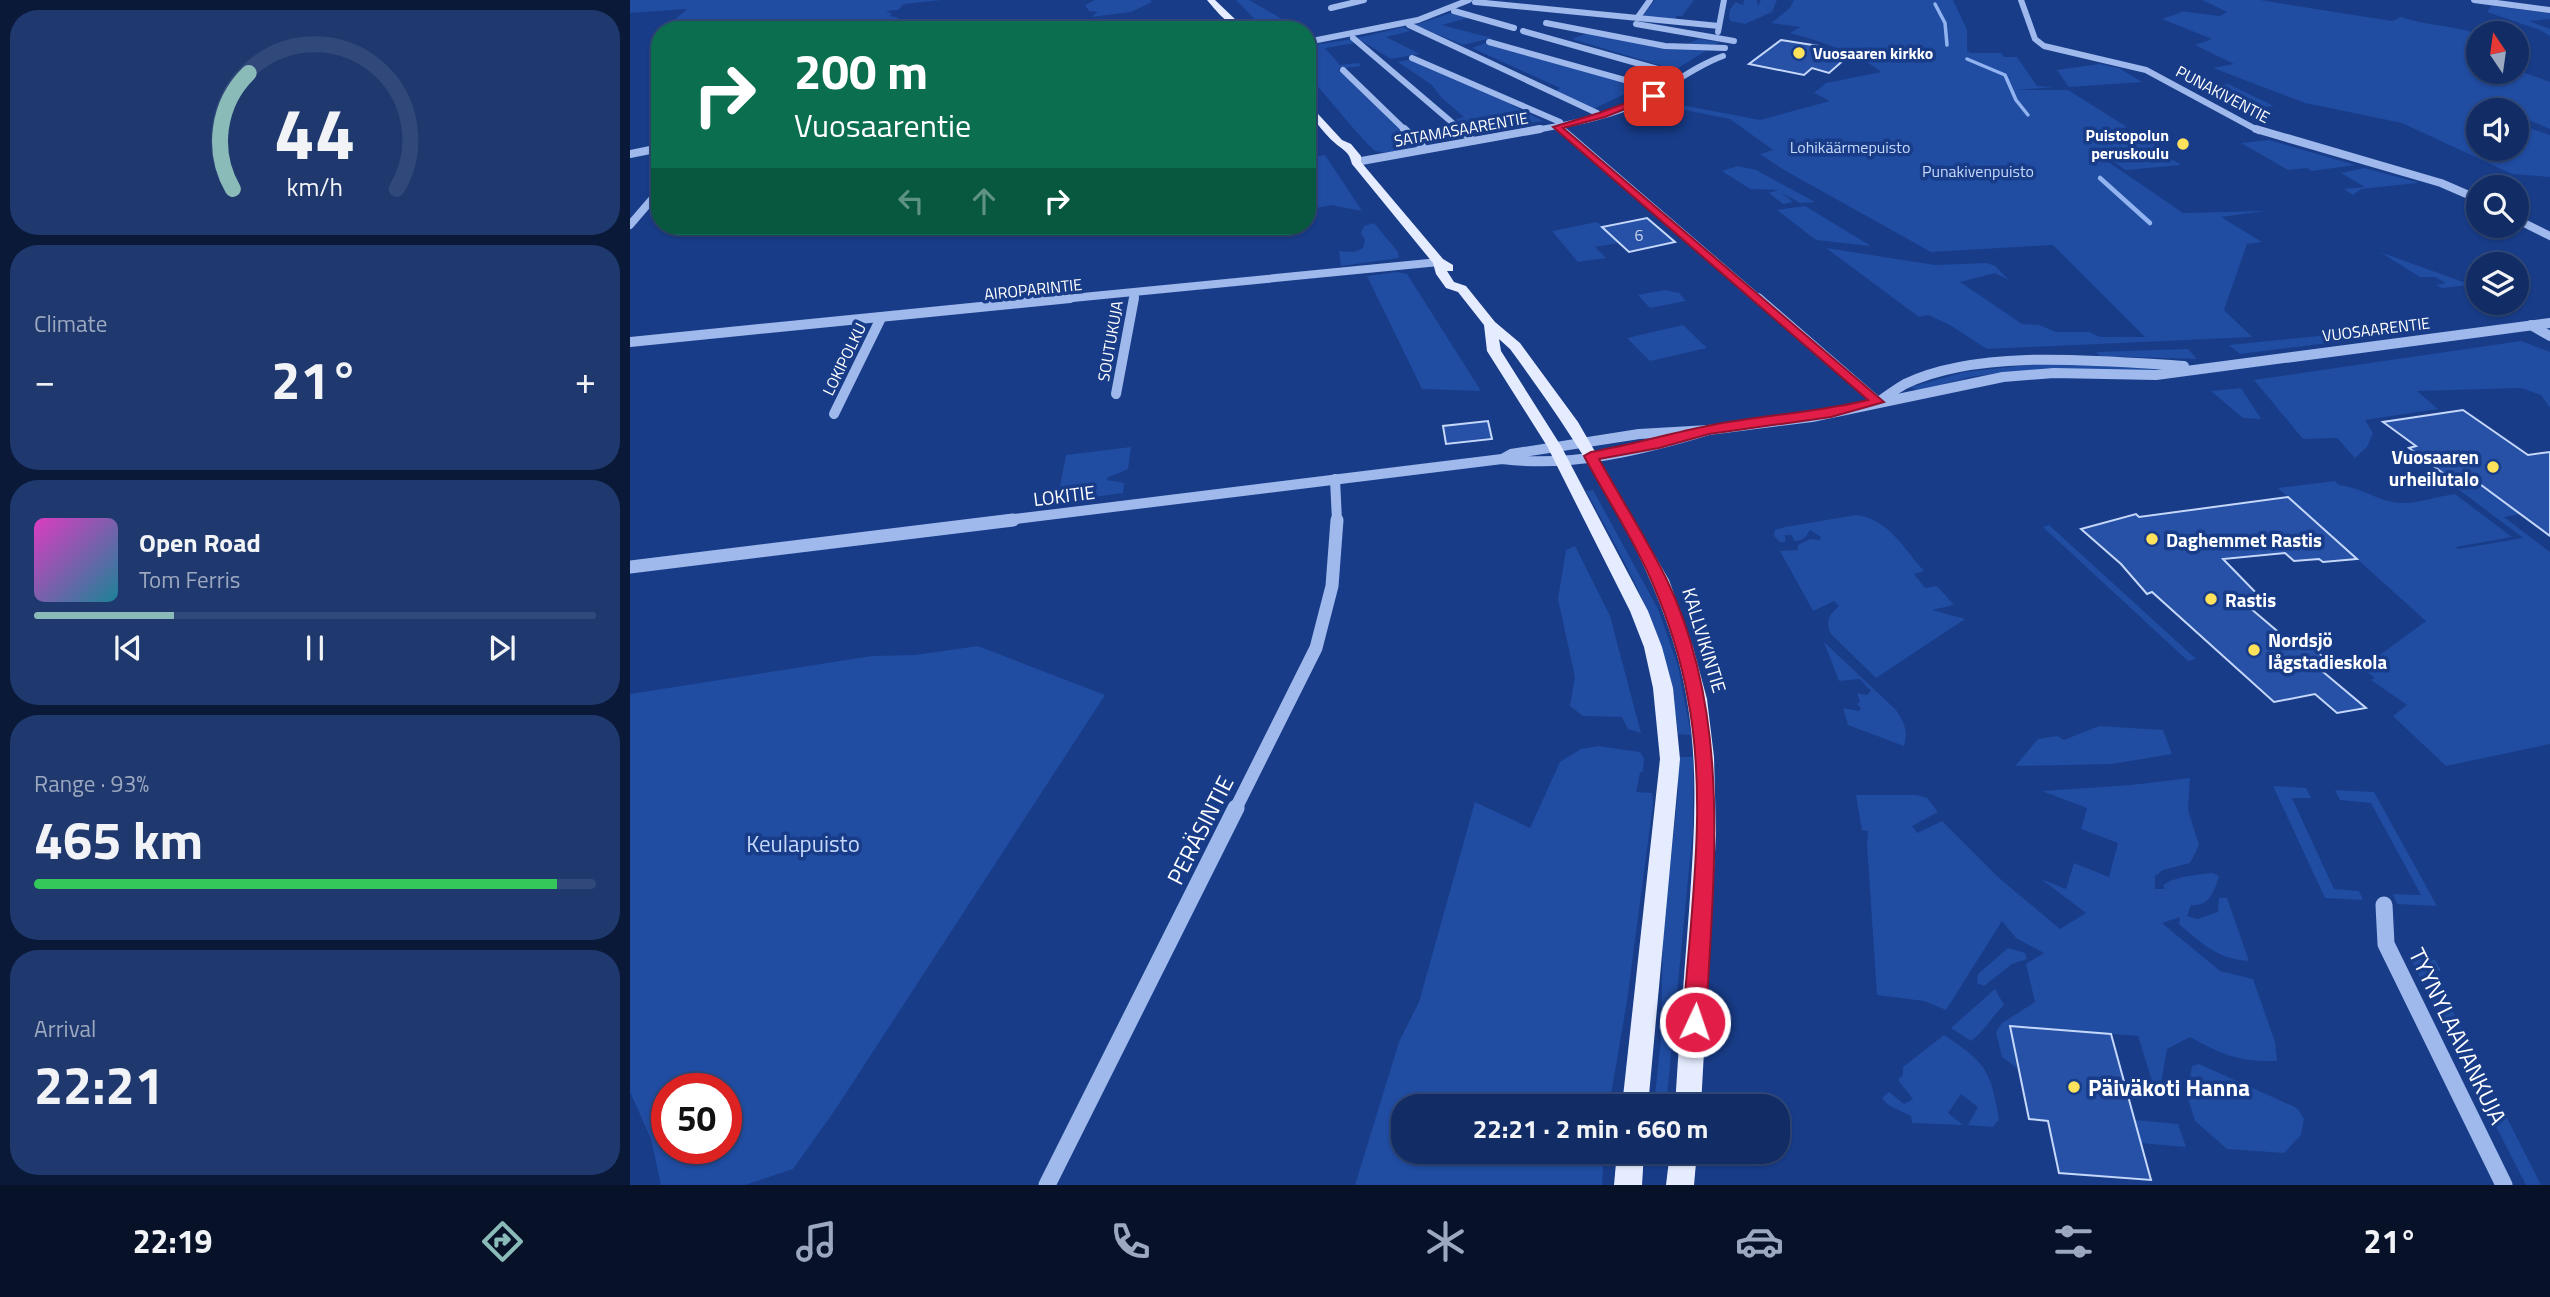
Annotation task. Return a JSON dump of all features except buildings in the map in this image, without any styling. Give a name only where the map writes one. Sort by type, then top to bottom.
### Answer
[{"type":"main road","points":[[1211,0],[1230,21]]},
{"type":"main road","name":"KALLVIKINTIE","points":[[1316,115],[1339,142],[1337,148],[1345,158],[1356,162],[1439,262],[1442,274],[1450,285],[1462,289],[1490,326],[1515,346],[1587,449],[1660,580],[1684,647],[1697,699],[1704,757],[1705,834],[1689,1094]]},
{"type":"main road","name":"KALLVIKINTIE","points":[[1490,326],[1494,351],[1558,453],[1639,611],[1653,647],[1667,722],[1670,759],[1636,1094]]},
{"type":"main road","points":[[1628,1185],[1630,1164]]},
{"type":"main road","points":[[1680,1185],[1683,1164]]},
{"type":"street","points":[[1331,8],[1364,0]]},
{"type":"street","points":[[1637,17],[1650,0]]},
{"type":"street","points":[[1714,38],[1724,11],[1720,6],[1724,0]]},
{"type":"street","name":"PUNAKIVENTIE","points":[[2021,0],[2035,39],[2048,47],[2146,70],[2267,134],[2441,183],[2466,194]]},
{"type":"street","points":[[2474,0],[2550,10]]},
{"type":"street","points":[[1316,40],[1418,20],[1472,1],[1720,26]]},
{"type":"street","points":[[1454,11],[1514,28]]},
{"type":"street","points":[[1585,13],[1734,41]]},
{"type":"street","points":[[1546,23],[1665,46],[1725,48]]},
{"type":"street","points":[[1409,25],[1597,113]]},
{"type":"street","points":[[1523,31],[1679,75]]},
{"type":"street","points":[[1353,38],[1470,138]]},
{"type":"street","points":[[1489,41],[1657,89]]},
{"type":"street","name":"SATAMASAARENTIE","points":[[1356,162],[1602,115],[1644,100],[1707,62],[1723,56]]},
{"type":"street","points":[[1412,58],[1559,124],[1878,402]]},
{"type":"street","points":[[1343,70],[1422,146]]},
{"type":"street","points":[[630,154],[651,150]]},
{"type":"street","points":[[630,225],[651,200]]},
{"type":"street","points":[[2529,226],[2550,236]]},
{"type":"street","name":"AIROPARINTIE","points":[[630,342],[1439,262]]},
{"type":"street","name":"SOUTUKUJA","points":[[1116,394],[1135,292]]},
{"type":"street","name":"LOKIPOLKU","points":[[834,414],[881,318]]},
{"type":"street","name":"VUOSAARENTIE","points":[[1558,453],[1662,432],[1709,430],[1831,414],[2003,377],[2054,373],[2156,375],[2550,323]]},
{"type":"street","points":[[2531,325],[2550,336]]},
{"type":"street","name":"VUOSAARENTIE","points":[[1878,402],[1900,385],[1999,363],[2086,360],[2207,367]]},
{"type":"street","name":"VUOSAARENTIE","points":[[1558,453],[1666,442],[1709,430]]},
{"type":"street","name":"LOKITIE","points":[[630,567],[1502,459],[1513,462],[1558,453]]},
{"type":"street","name":"PERÄSINTIE","points":[[1047,1185],[1316,648],[1330,604],[1335,571],[1335,479]]},
{"type":"street","name":"TYYNYLAAVANKUJA","points":[[2384,905],[2386,944],[2504,1185]]},
{"type":"green space","points":[[630,0],[942,0],[904,4],[898,10],[886,11],[892,14],[889,16],[900,18],[892,21],[673,21],[687,9],[630,13]]},
{"type":"green space","points":[[1095,0],[1152,2],[1131,12],[1091,17],[1098,12],[1089,11],[1085,5]]},
{"type":"green space","points":[[1236,0],[1249,0],[1285,21],[1256,21]]},
{"type":"green space","points":[[1655,0],[1694,0],[1682,16],[1676,16],[1676,20],[1643,16]]},
{"type":"green space","points":[[1744,0],[1757,0],[1758,6],[1761,0],[1777,0],[1772,12],[1745,24],[1730,21],[1729,13],[1732,7],[1736,2],[1743,5]]},
{"type":"green space","name":"Punakivenpuisto","points":[[1794,0],[1953,0],[1967,30],[1967,51],[2017,57],[2037,86],[2054,87],[2016,90],[2068,90],[2127,127],[2120,129],[2121,132],[2139,134],[2162,149],[2104,156],[2104,159],[2183,213],[2266,211],[2221,217],[2262,242],[2247,244],[2224,310],[2252,337],[1987,349],[1950,325],[1928,315],[1919,317],[1826,248],[1935,265],[1987,263],[1995,266],[2009,280],[1995,273],[1960,282],[2022,324],[2039,325],[2056,332],[2089,332],[2100,337],[2145,337],[2053,245],[1931,252],[1784,170],[1760,154],[1773,150],[1730,119],[1654,104],[1660,101],[1760,120],[1830,101],[1814,93],[1826,83],[1881,72],[1850,54],[1790,33],[1800,27],[1771,23],[1790,8]]},
{"type":"green space","points":[[2202,0],[2260,0],[2392,21],[2401,17],[2466,31],[2466,84],[2529,84],[2529,74],[2550,82],[2550,129],[2529,120],[2529,98],[2466,98],[2466,153],[2402,123],[2305,103],[2213,68],[2234,64],[2195,45],[2212,39],[2162,19],[2182,12],[2179,11],[2220,16],[2227,12]]},
{"type":"green space","points":[[2491,6],[2550,13],[2550,19],[2514,21],[2487,12]]},
{"type":"green space","points":[[1454,12],[1468,18],[1442,25],[1492,38],[1463,45],[1415,25]]},
{"type":"green space","points":[[2529,21],[2550,29],[2550,36],[2529,26]]},
{"type":"green space","points":[[1404,27],[1410,31],[1386,37],[1420,54],[1391,59],[1357,38]]},
{"type":"green space","points":[[1588,33],[1660,46],[1687,44],[1698,39],[1720,42],[1675,70],[1572,39]]},
{"type":"green space","points":[[1352,39],[1355,43],[1325,48],[1340,65],[1359,63],[1361,66],[1338,69],[1419,146],[1391,152],[1376,151],[1371,147],[1316,84],[1316,45]]},
{"type":"green space","points":[[1485,43],[1640,87],[1593,109],[1554,92],[1560,88],[1472,48]]},
{"type":"green space","points":[[1411,59],[1487,92],[1543,121],[1469,132],[1456,119],[1464,117],[1441,97],[1432,85],[1398,62]]},
{"type":"green space","points":[[2099,64],[2119,68],[2142,82],[2069,87],[2057,70]]},
{"type":"green space","points":[[2228,84],[2274,106],[2244,109],[2202,87]]},
{"type":"green space","points":[[2529,128],[2550,135],[2550,177],[2512,174],[2484,161],[2529,161]]},
{"type":"green space","points":[[2269,140],[2355,165],[2312,171],[2307,168],[2288,170],[2241,143]]},
{"type":"green space","points":[[2163,154],[2181,165],[2126,170],[2109,159]]},
{"type":"green space","points":[[1325,155],[1362,211],[1331,205],[1316,208],[1316,156]]},
{"type":"green space","points":[[1738,166],[1756,170],[1815,202],[1800,203],[1782,193],[1793,202],[1783,204],[1769,193],[1778,190],[1750,189],[1722,171]]},
{"type":"green space","points":[[2364,168],[2417,183],[2361,189],[2353,195],[2344,189],[2365,187],[2341,173]]},
{"type":"green space","points":[[1805,206],[1871,246],[1816,240],[1777,210]]},
{"type":"green space","points":[[1597,222],[1619,243],[1595,247],[1606,258],[1578,262],[1552,231]]},
{"type":"green space","points":[[1374,223],[1398,252],[1399,258],[1341,266],[1339,251],[1354,252],[1363,248],[1365,240],[1361,233],[1364,226]]},
{"type":"green space","points":[[2380,252],[2466,283],[2466,286],[2442,288],[2436,285],[2446,283],[2435,277],[2420,277]]},
{"type":"green space","points":[[1397,272],[1407,274],[1481,391],[1422,389],[1367,276]]},
{"type":"green space","points":[[1665,290],[1679,293],[1686,301],[1650,308],[1638,295]]},
{"type":"green space","points":[[1683,325],[1707,348],[1650,361],[1627,338]]},
{"type":"green space","points":[[2388,329],[2408,333],[2240,354],[2229,345]]},
{"type":"green space","points":[[2521,341],[2550,352],[2550,408],[2541,395],[2521,388],[2417,391],[2438,409],[2365,420],[2373,433],[2367,447],[2355,458],[2337,438],[2303,439],[2254,380]]},
{"type":"green space","points":[[2188,349],[2197,359],[2100,356],[2096,352]]},
{"type":"green space","points":[[2045,363],[2085,363],[2160,370],[2005,372],[1970,377],[1918,391],[1911,387],[1965,372]]},
{"type":"green space","points":[[2241,388],[2261,419],[2243,418],[2211,391]]},
{"type":"green space","points":[[1131,447],[1128,469],[1107,478],[1124,483],[1123,493],[1057,502],[1066,455]]},
{"type":"green space","points":[[2335,481],[2339,485],[2399,503],[2455,494],[2512,537],[2456,547],[2458,549],[2523,538],[2458,489],[2482,486],[2521,514],[2504,517],[2550,552],[2550,744],[2446,766],[2393,716],[2407,705],[2371,680],[2375,678],[2362,668],[2426,621],[2278,488]]},
{"type":"green space","points":[[1593,490],[1658,609],[1678,666],[1691,735],[1678,734],[1673,698],[1657,636],[1633,579],[1586,491]]},
{"type":"green space","points":[[1856,515],[1878,522],[1886,528],[1924,571],[1914,574],[1925,588],[1937,586],[1954,605],[1932,610],[1965,619],[1876,678],[1831,634],[1829,618],[1839,606],[1834,601],[1813,611],[1780,551],[1798,550],[1798,545],[1810,539],[1820,540],[1821,537],[1810,530],[1804,538],[1797,541],[1794,541],[1792,535],[1785,535],[1785,542],[1780,542],[1774,536],[1775,530],[1785,527]]},
{"type":"green space","points":[[2049,525],[2196,659],[2188,661],[2043,527]]},
{"type":"green space","points":[[1575,546],[1610,616],[1641,733],[1628,729],[1622,717],[1583,716],[1570,706],[1575,677],[1558,599],[1566,550]]},
{"type":"green space","points":[[1824,642],[1896,710],[1905,727],[1904,746],[1848,725],[1843,708],[1859,711],[1861,708],[1857,704],[1860,702],[1857,693],[1867,695],[1871,691],[1860,679],[1839,681]]},
{"type":"green space","name":"Keulapuisto","points":[[978,646],[1105,695],[835,1110],[793,1169],[745,1185],[661,1185],[656,1164],[742,1164],[742,1073],[651,1073],[651,1139],[630,1092],[630,694],[872,656],[915,655]]},
{"type":"green space","points":[[2099,726],[2163,730],[2172,754],[2112,764],[2015,766],[2038,739],[2057,736],[2064,740]]},
{"type":"green space","points":[[1598,746],[1640,752],[1644,758],[1643,771],[1640,773],[1636,792],[1652,793],[1653,804],[1627,1001],[1611,1094],[1391,1094],[1391,1164],[1603,1164],[1602,1185],[1355,1185],[1399,1042],[1419,1002],[1475,802],[1530,828],[1560,762],[1581,749]]},
{"type":"green space","points":[[1678,757],[1693,757],[1693,829],[1667,1094],[1655,1094],[1661,1038],[1663,927],[1678,793]]},
{"type":"green space","points":[[2190,778],[2188,810],[2199,845],[2190,863],[2163,870],[2155,876],[2155,889],[2165,889],[2163,886],[2167,883],[2186,876],[2213,873],[2219,876],[2210,897],[2202,904],[2191,905],[2187,916],[2198,919],[2218,912],[2219,898],[2227,898],[2249,961],[2228,957],[2211,949],[2179,924],[2180,917],[2162,923],[2220,971],[2253,979],[2275,1042],[2277,1061],[2232,1056],[2190,1037],[2167,1049],[2158,1100],[2138,1036],[2010,1026],[2017,1068],[2002,1057],[1996,1032],[2002,1023],[2035,1002],[2026,964],[2044,953],[2016,938],[2002,921],[1946,1010],[1924,1001],[1877,995],[1868,831],[1862,830],[1856,795],[1917,795],[1927,798],[1938,812],[1912,826],[1917,833],[1942,821],[1998,877],[2060,929],[2086,913],[2041,879],[2066,889],[2074,863],[2109,877],[2118,843],[2081,829],[2087,808],[2042,791]]},
{"type":"green space","points":[[2273,786],[2306,788],[2311,798],[2292,798],[2334,889],[2359,891],[2363,900],[2325,898]]},
{"type":"green space","points":[[2335,790],[2374,792],[2437,906],[2397,904],[2393,894],[2421,895],[2371,803],[2340,800]]},
{"type":"green space","points":[[2008,948],[2025,953],[2027,959],[2012,964],[1984,986],[1977,983],[1978,974]]},
{"type":"green space","points":[[2435,960],[2441,971],[2435,971],[2442,984],[2439,984],[2541,1185],[2526,1185],[2413,964],[2414,961]]},
{"type":"green space","points":[[1995,989],[2004,1005],[1976,1037],[1971,1041],[1951,1028]]},
{"type":"green space","points":[[1944,1035],[1969,1053],[1989,1078],[1999,1119],[1993,1127],[1968,1125],[1978,1107],[1961,1094],[1948,1113],[1963,1125],[1912,1123],[1911,1116],[1888,1105],[1882,1098],[1889,1092],[1904,1104],[1913,1099],[1898,1080],[1903,1075],[1903,1067]]},
{"type":"green space","points":[[2199,1064],[2297,1108],[2304,1119],[2301,1135],[2284,1153],[2227,1149],[2195,1121],[2187,1095],[2192,1066]]},
{"type":"green space","points":[[2135,1120],[2178,1124],[2186,1147],[2140,1143]]},
{"type":"waterway","points":[[1935,4],[1945,23],[1947,45]]},
{"type":"waterway","points":[[1967,59],[2005,75],[2016,100],[2028,115]]},
{"type":"waterway","points":[[2100,178],[2150,223]]},
{"type":"place","name":"Vuosaaren kirkko","points":[[1799,53]]},
{"type":"place","name":"Puistopolun peruskoulu","points":[[2183,144]]},
{"type":"place","name":"Vuosaaren urheilutalo","points":[[2493,467]]},
{"type":"place","name":"Daghemmet Rastis","points":[[2152,539]]},
{"type":"place","name":"Rastis","points":[[2211,599]]},
{"type":"place","name":"Nordsjö lågstadieskola","points":[[2254,650]]},
{"type":"place","name":"Päiväkoti Hanna","points":[[2074,1087]]},
{"type":"route","points":[[1654,96],[1602,115],[1557,127],[1878,402],[1831,414],[1709,430],[1621,452],[1591,456],[1660,580],[1684,647],[1696,691],[1704,757],[1705,834],[1695,1022]]},
{"type":"park label","name":"Lohikäärmepuisto","points":[[1850,147]]}]
